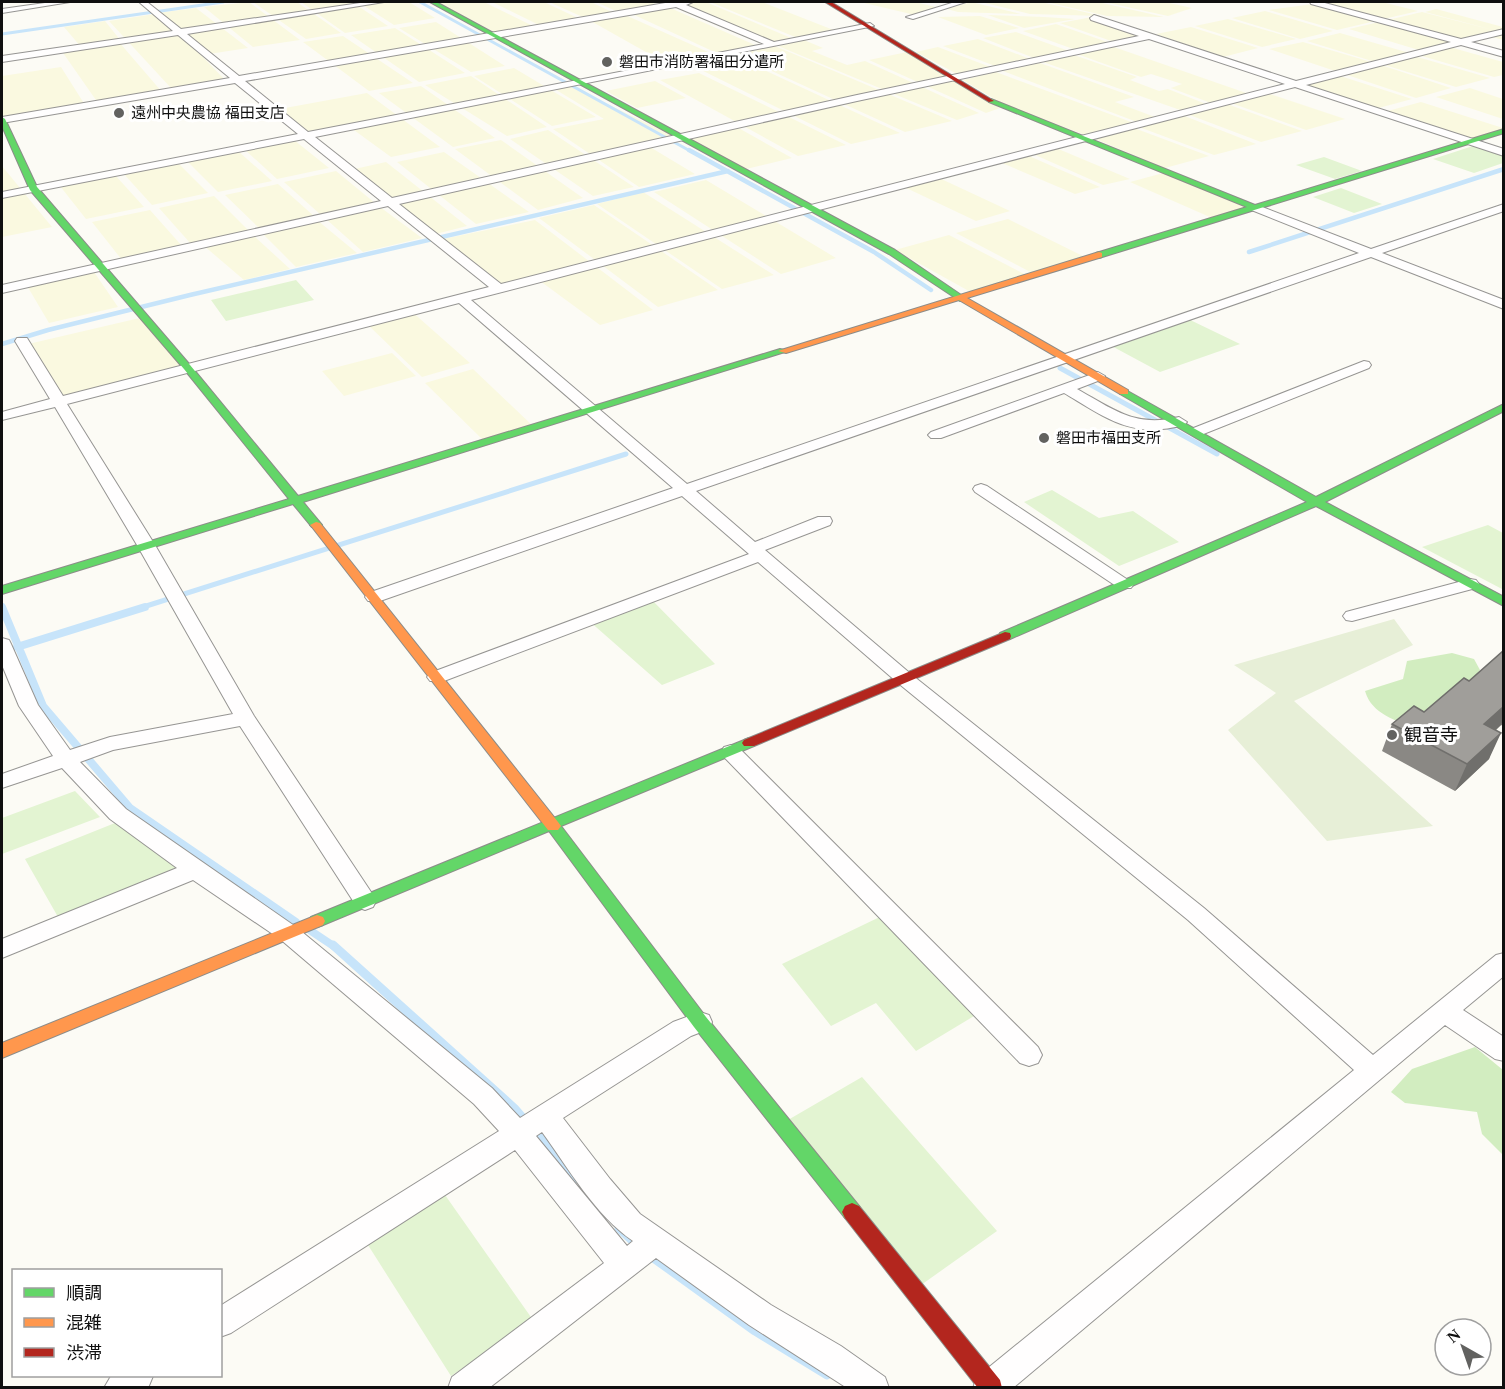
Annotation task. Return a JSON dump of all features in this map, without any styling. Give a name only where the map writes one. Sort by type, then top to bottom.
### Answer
[{"type":"street","points":[[2,11],[66,2]]},
{"type":"street","points":[[144,2],[498,288]]},
{"type":"street","points":[[2,60],[380,2]]},
{"type":"street","points":[[433,2],[891,252],[961,298],[1098,376],[1172,424],[1197,432],[1316,502],[1502,600]]},
{"type":"street","points":[[689,2],[2,120],[33,188],[187,367],[374,597],[553,826],[700,1022],[990,1387],[1503,962]]},
{"type":"street","points":[[828,2],[996,104],[1503,305]]},
{"type":"street","points":[[910,17],[962,2]]},
{"type":"street","points":[[1314,2],[1503,54]]},
{"type":"street","points":[[673,3],[774,45]]},
{"type":"street","points":[[1094,18],[1503,153]]},
{"type":"street","points":[[2,195],[870,26]]},
{"type":"street","points":[[2,416],[1503,31]]},
{"type":"street","points":[[2,289],[857,98],[956,79],[1150,36]]},
{"type":"street","points":[[2,590],[1503,131]]},
{"type":"street","points":[[374,597],[1503,207]]},
{"type":"street","points":[[1480,215],[1496,221]]},
{"type":"street","points":[[460,297],[905,679],[1196,914],[1372,1070]]},
{"type":"street","points":[[22,341],[146,545],[245,718],[365,901]]},
{"type":"street","points":[[1197,432],[1364,365]]},
{"type":"street","points":[[936,435],[1098,376]]},
{"type":"street","points":[[1065,388],[1134,426],[1172,424]]},
{"type":"street","points":[[2,1051],[553,826],[905,679],[1316,502],[1503,407]]},
{"type":"street","points":[[981,489],[1125,584]]},
{"type":"street","points":[[437,677],[758,552],[824,521]]},
{"type":"street","points":[[1352,616],[1470,584]]},
{"type":"street","points":[[2,644],[29,706],[65,759],[118,814],[288,933],[483,1095],[518,1134],[624,1265]]},
{"type":"street","points":[[2,781],[110,744],[245,718]]},
{"type":"street","points":[[731,752],[1029,1055]]},
{"type":"street","points":[[2,949],[195,870]]},
{"type":"street","points":[[1444,1011],[1503,1051]]},
{"type":"street","points":[[222,1322],[682,1029],[700,1022]]},
{"type":"street","points":[[546,1116],[630,1222],[760,1316],[830,1357],[874,1388]]},
{"type":"street","points":[[463,1388],[656,1241]]},
{"type":"street","points":[[119,1388],[136,1377]]},
{"type":"green space","points":[[249,2],[300,40],[253,47],[204,7]]},
{"type":"green space","points":[[253,2],[297,2],[341,33],[306,39]]},
{"type":"green space","points":[[301,2],[352,2],[388,26],[345,33]]},
{"type":"green space","points":[[358,2],[409,2],[435,18],[394,25]]},
{"type":"green space","points":[[437,2],[484,2],[535,27],[498,34]]},
{"type":"green space","points":[[492,2],[544,2],[580,19],[541,26]]},
{"type":"green space","points":[[549,2],[591,2],[614,13],[585,18]]},
{"type":"green space","points":[[596,2],[649,2],[656,4],[618,12]]},
{"type":"green space","points":[[706,2],[796,40],[767,46],[671,6]]},
{"type":"green space","points":[[710,2],[762,2],[836,31],[800,39]]},
{"type":"green space","points":[[860,2],[915,2],[940,8],[915,15]]},
{"type":"green space","points":[[971,2],[1021,14],[958,12],[947,9]]},
{"type":"green space","points":[[981,2],[1041,2],[1102,16],[1030,14]]},
{"type":"green space","points":[[1046,2],[1098,2],[1164,17],[1107,16]]},
{"type":"green space","points":[[1104,2],[1165,2],[1192,8],[1168,16]]},
{"type":"green space","points":[[1328,2],[1382,2],[1418,11],[1337,30],[1269,10]]},
{"type":"green space","points":[[668,7],[762,48],[721,55],[630,13]]},
{"type":"green space","points":[[196,8],[248,48],[209,54],[157,13]]},
{"type":"green space","points":[[1436,9],[1503,27],[1503,40],[1486,35],[1446,46],[1503,62],[1503,75],[1494,77],[1415,54],[1414,56],[1490,78],[1456,87],[1307,41],[1340,33],[1413,54],[1422,51],[1349,29],[1422,12],[1497,31],[1425,12]]},
{"type":"green space","points":[[1265,11],[1333,31],[1300,39],[1232,18]]},
{"type":"green space","points":[[155,14],[224,79],[171,88],[109,21]]},
{"type":"green space","points":[[623,14],[717,56],[669,65],[589,20]]},
{"type":"green space","points":[[988,15],[1044,17],[1075,19],[1024,28]]},
{"type":"green space","points":[[980,16],[1019,28],[986,35],[938,17]]},
{"type":"green space","points":[[1092,17],[1146,35],[1114,42],[1060,23]]},
{"type":"green space","points":[[1228,19],[1296,39],[1262,47],[1195,26]]},
{"type":"green space","points":[[105,21],[121,41],[119,42],[162,92],[98,103],[61,50],[81,47],[64,27]]},
{"type":"green space","points":[[436,22],[505,66],[471,72],[399,28]]},
{"type":"green space","points":[[1056,24],[1110,43],[1076,50],[1023,31]]},
{"type":"green space","points":[[1191,27],[1258,48],[1223,57],[1156,34]]},
{"type":"green space","points":[[395,28],[465,73],[419,82],[351,35]]},
{"type":"green space","points":[[1016,32],[1069,51],[1034,58],[983,38]]},
{"type":"green space","points":[[343,36],[413,83],[369,91],[303,42]]},
{"type":"green space","points":[[978,39],[1030,59],[995,66],[943,46]]},
{"type":"green space","points":[[804,40],[823,48],[812,51],[847,65],[865,61],[979,113],[957,120],[778,46]]},
{"type":"green space","points":[[1303,42],[1451,88],[1416,98],[1269,49]]},
{"type":"green space","points":[[775,46],[952,121],[905,132],[735,54]]},
{"type":"green space","points":[[1111,46],[1249,94],[1211,103],[1171,88],[1182,84],[1151,74],[1141,77],[1077,54]]},
{"type":"green space","points":[[938,47],[993,68],[961,76],[916,52]]},
{"type":"green space","points":[[907,52],[1000,108],[986,113],[869,60]]},
{"type":"green space","points":[[1074,55],[1137,77],[1130,80],[1159,91],[1168,89],[1206,104],[1183,111],[1043,62]]},
{"type":"green space","points":[[705,59],[719,66],[745,61],[900,133],[851,144],[687,63]]},
{"type":"green space","points":[[1040,63],[1134,97],[1115,102],[1155,117],[1137,122],[1003,71]]},
{"type":"green space","points":[[61,67],[85,105],[2,119],[2,76]]},
{"type":"green space","points":[[514,68],[596,117],[552,126],[474,76]]},
{"type":"green space","points":[[996,72],[1134,123],[1085,135],[1001,103],[963,80]]},
{"type":"green space","points":[[699,73],[846,145],[798,156],[660,80]]},
{"type":"green space","points":[[1331,73],[1412,99],[1375,109],[1295,82]]},
{"type":"green space","points":[[471,76],[547,127],[507,136],[425,85]]},
{"type":"green space","points":[[655,81],[686,98],[637,108],[606,91]]},
{"type":"green space","points":[[421,86],[495,138],[453,147],[379,93]]},
{"type":"green space","points":[[570,86],[680,139],[650,147],[695,174],[639,187],[553,129],[604,119],[553,88]]},
{"type":"green space","points":[[1470,88],[1503,99],[1503,119],[1436,97]]},
{"type":"green space","points":[[367,93],[440,147],[391,157],[347,125],[306,134],[274,110]]},
{"type":"green space","points":[[1267,93],[1345,119],[1306,130],[1231,103]]},
{"type":"green space","points":[[1421,102],[1503,128],[1473,141],[1384,112]]},
{"type":"green space","points":[[1227,104],[1302,131],[1261,142],[1187,114]]},
{"type":"green space","points":[[1182,115],[1256,144],[1214,155],[1139,127]]},
{"type":"green space","points":[[735,126],[792,158],[742,170],[684,138]]},
{"type":"green space","points":[[1134,128],[1209,156],[1165,168],[1093,138]]},
{"type":"green space","points":[[548,130],[634,187],[593,196],[510,139]]},
{"type":"green space","points":[[294,140],[329,168],[277,179],[244,149]]},
{"type":"green space","points":[[501,140],[583,198],[538,210],[455,149]]},
{"type":"green space","points":[[1473,146],[1503,156],[1503,163],[1474,173],[1433,159]]},
{"type":"green space","points":[[1056,148],[1130,179],[1103,185],[1033,154]]},
{"type":"green space","points":[[238,151],[272,181],[218,192],[187,161]]},
{"type":"green space","points":[[444,152],[529,212],[476,224],[397,162]]},
{"type":"green space","points":[[1029,156],[1100,187],[1075,194],[1002,163]]},
{"type":"green space","points":[[1324,157],[1362,171],[1335,179],[1296,165]]},
{"type":"green space","points":[[177,162],[208,193],[152,205],[123,173]]},
{"type":"green space","points":[[386,162],[467,226],[432,235],[350,170]]},
{"type":"green space","points":[[2,166],[52,227],[2,237]]},
{"type":"green space","points":[[336,171],[375,203],[321,215],[284,182]]},
{"type":"green space","points":[[1167,172],[1253,207],[1212,218],[1130,182]]},
{"type":"green space","points":[[115,175],[144,207],[86,219],[60,186]]},
{"type":"green space","points":[[937,177],[1010,211],[976,221],[902,186]]},
{"type":"green space","points":[[706,180],[836,258],[781,274],[654,192]]},
{"type":"green space","points":[[278,184],[315,217],[260,229],[225,195]]},
{"type":"green space","points":[[1341,188],[1382,204],[1354,213],[1313,197]]},
{"type":"green space","points":[[643,192],[774,275],[722,289],[597,204]]},
{"type":"green space","points":[[214,196],[249,231],[191,244],[159,208]]},
{"type":"green space","points":[[594,205],[718,290],[658,307],[539,218]]},
{"type":"green space","points":[[380,207],[422,238],[363,252],[326,219]]},
{"type":"green space","points":[[150,210],[182,246],[122,260],[92,222]]},
{"type":"green space","points":[[1008,219],[1091,260],[1038,276],[956,233]]},
{"type":"green space","points":[[317,220],[357,253],[296,267],[261,232]]},
{"type":"green space","points":[[535,220],[653,310],[600,325],[536,278],[498,288],[438,240]]},
{"type":"green space","points":[[253,235],[290,269],[244,280],[203,245]]},
{"type":"green space","points":[[949,235],[1032,278],[976,295],[895,250]]},
{"type":"green space","points":[[92,269],[118,307],[49,323],[26,284]]},
{"type":"green space","points":[[296,280],[314,300],[226,321],[211,300]]},
{"type":"green space","points":[[410,310],[470,363],[422,377],[365,322]]},
{"type":"green space","points":[[144,317],[187,367],[59,401],[24,345]]},
{"type":"green space","points":[[1184,317],[1240,344],[1160,372],[1106,343]]},
{"type":"green space","points":[[392,353],[416,376],[344,396],[322,371]]},
{"type":"green space","points":[[473,369],[534,427],[485,442],[425,383]]},
{"type":"green space","points":[[1052,490],[1099,518],[1133,511],[1179,542],[1119,566],[1024,502]]},
{"type":"green space","points":[[1488,525],[1503,533],[1504,587],[1502,589],[1422,547]]},
{"type":"green space","points":[[649,597],[715,664],[662,685],[588,620]]},
{"type":"green space","points":[[1394,619],[1413,645],[1294,701],[1433,826],[1327,841],[1228,730],[1276,693],[1234,665]]},
{"type":"green space","points":[[1452,653],[1474,659],[1480,670],[1463,692],[1439,699],[1434,721],[1417,730],[1386,716],[1368,699],[1365,691],[1403,679],[1407,661]]},
{"type":"green space","points":[[75,791],[100,817],[2,854],[2,818]]},
{"type":"green space","points":[[115,823],[195,870],[62,924],[25,859]]},
{"type":"green space","points":[[888,913],[984,1010],[916,1051],[876,1003],[831,1026],[782,964]]},
{"type":"green space","points":[[1475,1047],[1503,1070],[1503,1155],[1482,1134],[1477,1112],[1405,1103],[1391,1092],[1412,1069]]},
{"type":"green space","points":[[862,1077],[997,1231],[914,1290],[781,1124]]},
{"type":"green space","points":[[438,1185],[533,1320],[451,1376],[361,1234]]},
{"type":"building","points":[[1503,651],[1503,707],[1484,724],[1501,733],[1467,764],[1392,724],[1414,706],[1424,712],[1464,678],[1469,681]]},
{"type":"waterway","points":[[2,34],[223,2]]},
{"type":"waterway","points":[[420,2],[692,152]]},
{"type":"waterway","points":[[689,150],[727,171]]},
{"type":"waterway","points":[[1249,252],[1504,169]]},
{"type":"waterway","points":[[2,344],[48,330],[190,295],[727,171]]},
{"type":"waterway","points":[[727,171],[874,252],[931,290]]},
{"type":"waterway","points":[[1060,368],[1217,454]]},
{"type":"waterway","points":[[140,608],[626,454]]},
{"type":"waterway","points":[[2,607],[18,647]]},
{"type":"waterway","points":[[18,647],[145,607]]},
{"type":"waterway","points":[[18,647],[43,706],[130,808],[296,922]]},
{"type":"waterway","points":[[311,931],[335,947]]},
{"type":"waterway","points":[[333,945],[514,1108],[576,1179]]},
{"type":"waterway","points":[[619,1228],[639,1247]]},
{"type":"waterway","points":[[648,1254],[755,1331],[827,1375]]},
{"type":"traffic: fast","points":[[433,2],[892,252],[963,299]]},
{"type":"traffic: fast","points":[[991,101],[1253,207]]},
{"type":"traffic: fast","points":[[2,119],[33,188],[187,367],[316,525]]},
{"type":"traffic: fast","points":[[1099,255],[1504,131]]},
{"type":"traffic: fast","points":[[2,590],[783,351]]},
{"type":"traffic: fast","points":[[1124,392],[1316,502],[1504,602]]},
{"type":"traffic: fast","points":[[1005,636],[1316,502],[1504,407]]},
{"type":"traffic: fast","points":[[317,921],[749,743]]},
{"type":"traffic: fast","points":[[553,826],[700,1022],[852,1212]]},
{"type":"traffic: slow","points":[[783,351],[1099,255]]},
{"type":"traffic: slow","points":[[963,299],[1124,392]]},
{"type":"traffic: slow","points":[[316,525],[553,826]]},
{"type":"traffic: slow","points":[[2,1051],[317,921]]},
{"type":"traffic: jam","points":[[828,2],[991,101]]},
{"type":"traffic: jam","points":[[749,743],[1005,636]]},
{"type":"traffic: jam","points":[[852,1212],[992,1388]]},
{"type":"place","name":"磐田市消防署福田分遣所","points":[[607,62]]},
{"type":"place","name":"遠州中央農協 福田支店","points":[[119,113]]},
{"type":"place","name":"磐田市福田支所","points":[[1044,438]]},
{"type":"place","name":"観音寺","points":[[1392,735]]}]
